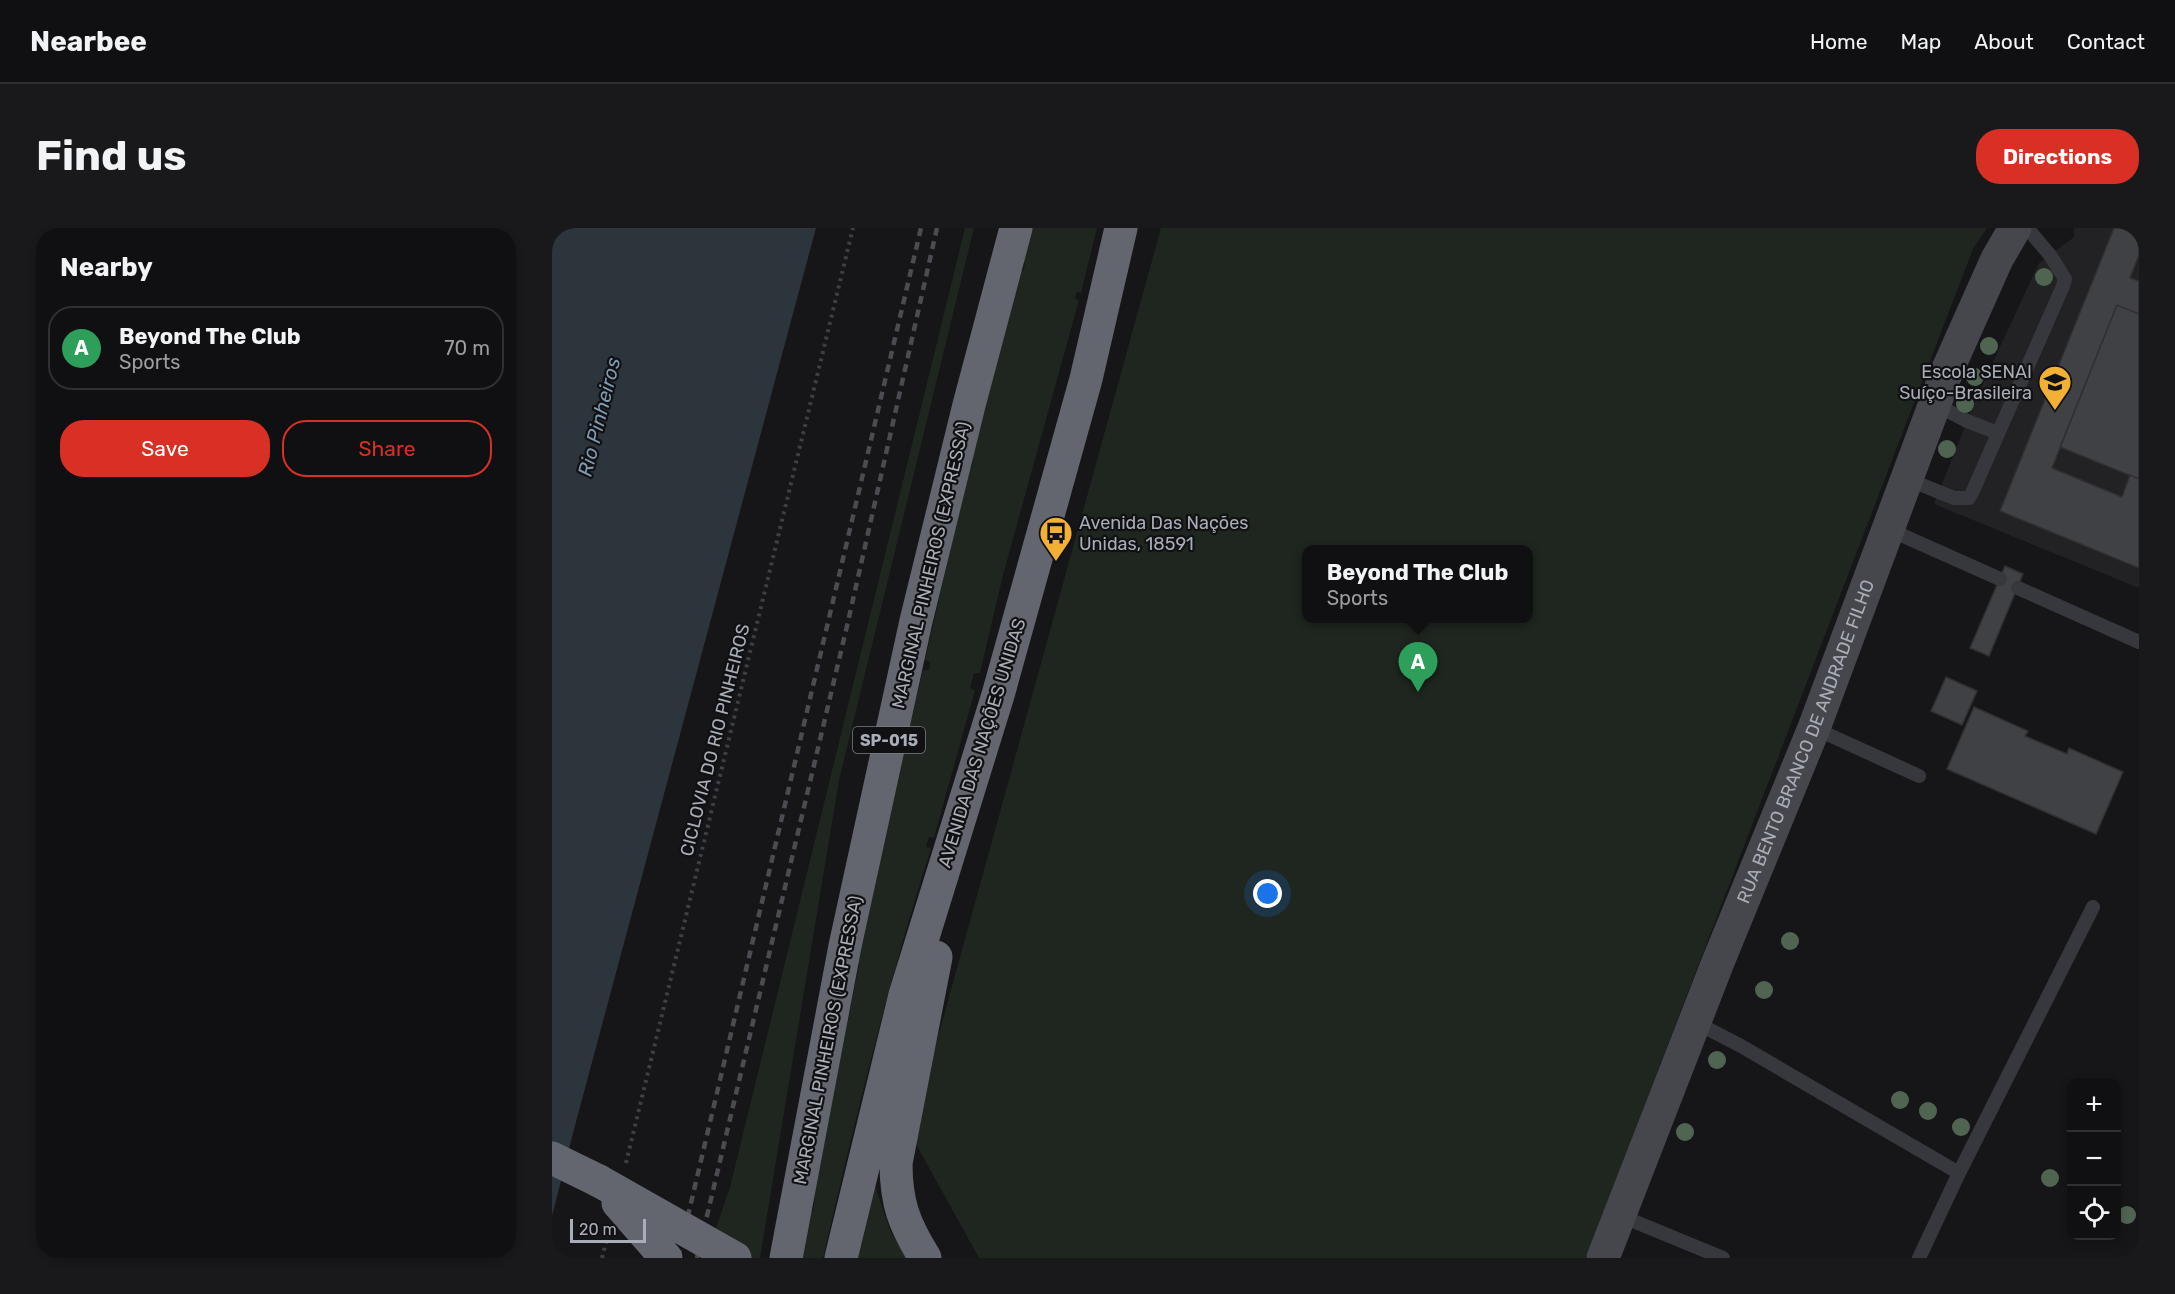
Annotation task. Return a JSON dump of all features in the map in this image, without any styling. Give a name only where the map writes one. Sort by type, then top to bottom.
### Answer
[{"type":"highway","name":"MARGINAL PINHEIROS (EXPRESSA)","points":[[786,1258],[845,946],[916,621],[969,405],[1016,228]]},
{"type":"highway","name":"AVENIDA DAS NAÇÕES UNIDAS","points":[[841,1258],[905,995],[998,695],[1086,379],[1121,228]]},
{"type":"highway","points":[[925,1258],[907,1229],[900,1209],[896,1186],[896,1163],[963,808]]},
{"type":"highway","points":[[552,1158],[612,1174],[735,1258]]},
{"type":"highway","points":[[612,1174],[666,1258]]},
{"type":"street","name":"RUA BENTO BRANCO DE ANDRADE FILHO","points":[[1603,1258],[1695,1022],[1814,728],[1947,371],[1997,259],[2015,228]]},
{"type":"lane","points":[[1907,479],[1954,498],[1969,498],[2063,286],[2064,279],[2050,255],[2027,228]]},
{"type":"lane","points":[[1935,404],[1967,421],[1998,433]]},
{"type":"lane","points":[[1888,528],[2000,579]]},
{"type":"lane","points":[[2018,588],[2139,642]]},
{"type":"lane","points":[[1814,728],[1919,776]]},
{"type":"lane","points":[[1919,1258],[1959,1173],[2093,908]]},
{"type":"lane","points":[[1695,1022],[1741,1046],[1959,1173]]},
{"type":"lane","points":[[1621,1216],[1723,1258]]},
{"type":"path","name":"CICLOVIA DO RIO PINHEIROS","points":[[612,1174],[853,228]]},
{"type":"path","points":[[602,1258],[611,1224]]},
{"type":"shaded area","points":[[965,228],[974,228],[839,780],[760,1258],[706,1258],[730,1187]]},
{"type":"shaded area","points":[[1025,228],[1097,228],[1081,293],[1077,292],[1075,299],[1079,300],[1003,575],[980,673],[974,673],[970,688],[975,690],[934,838],[929,837],[926,847],[931,848],[900,950],[873,1052],[823,1258],[802,1258],[810,1211],[813,1211],[815,1198],[813,1197],[859,965],[855,963],[923,670],[929,670],[930,662],[925,660],[969,468],[971,469],[973,462],[970,461],[1014,268],[1023,271],[1025,263],[1015,260]]},
{"type":"shaded area","points":[[1161,228],[1987,228],[1973,249],[1586,1258],[979,1258],[911,1135]]},
{"type":"shaded area","name":"Escola SENAI Suíço-Brasileira","points":[[2074,228],[2139,228],[2139,588],[1934,504],[1975,401],[2039,263],[2074,237]]},
{"type":"shaded area","points":[[875,1186],[892,1235],[910,1258],[857,1258]]},
{"type":"water","name":"Rio Pinheiros","points":[[552,228],[816,228],[552,1216]]},
{"type":"building","points":[[2114,228],[2132,228],[2139,231],[2139,255],[2130,278],[2139,281],[2139,314],[2117,305],[2052,468],[2122,497],[2130,475],[2139,479],[2139,568],[2000,511]]},
{"type":"building","points":[[2117,305],[2139,314],[2139,479],[2060,447]]},
{"type":"building","points":[[2005,566],[2023,574],[1989,656],[1970,648]]},
{"type":"building","points":[[1946,677],[1977,691],[1962,725],[1931,711]]},
{"type":"building","points":[[1974,707],[2028,731],[2025,736],[2067,754],[2069,748],[2123,772],[2096,834],[1947,769]]},
{"type":"railway","points":[[678,1258],[921,228]]},
{"type":"railway","points":[[697,1258],[847,626],[937,228]]},
{"type":"place","name":"Escola SENAI Suíço-Brasileira","points":[[2055,411]]},
{"type":"place","name":"Avenida Das Nações Unidas, 18591","points":[[1056,562]]},
{"type":"place","name":"Beyond The Club","points":[[1418,692]]}]
